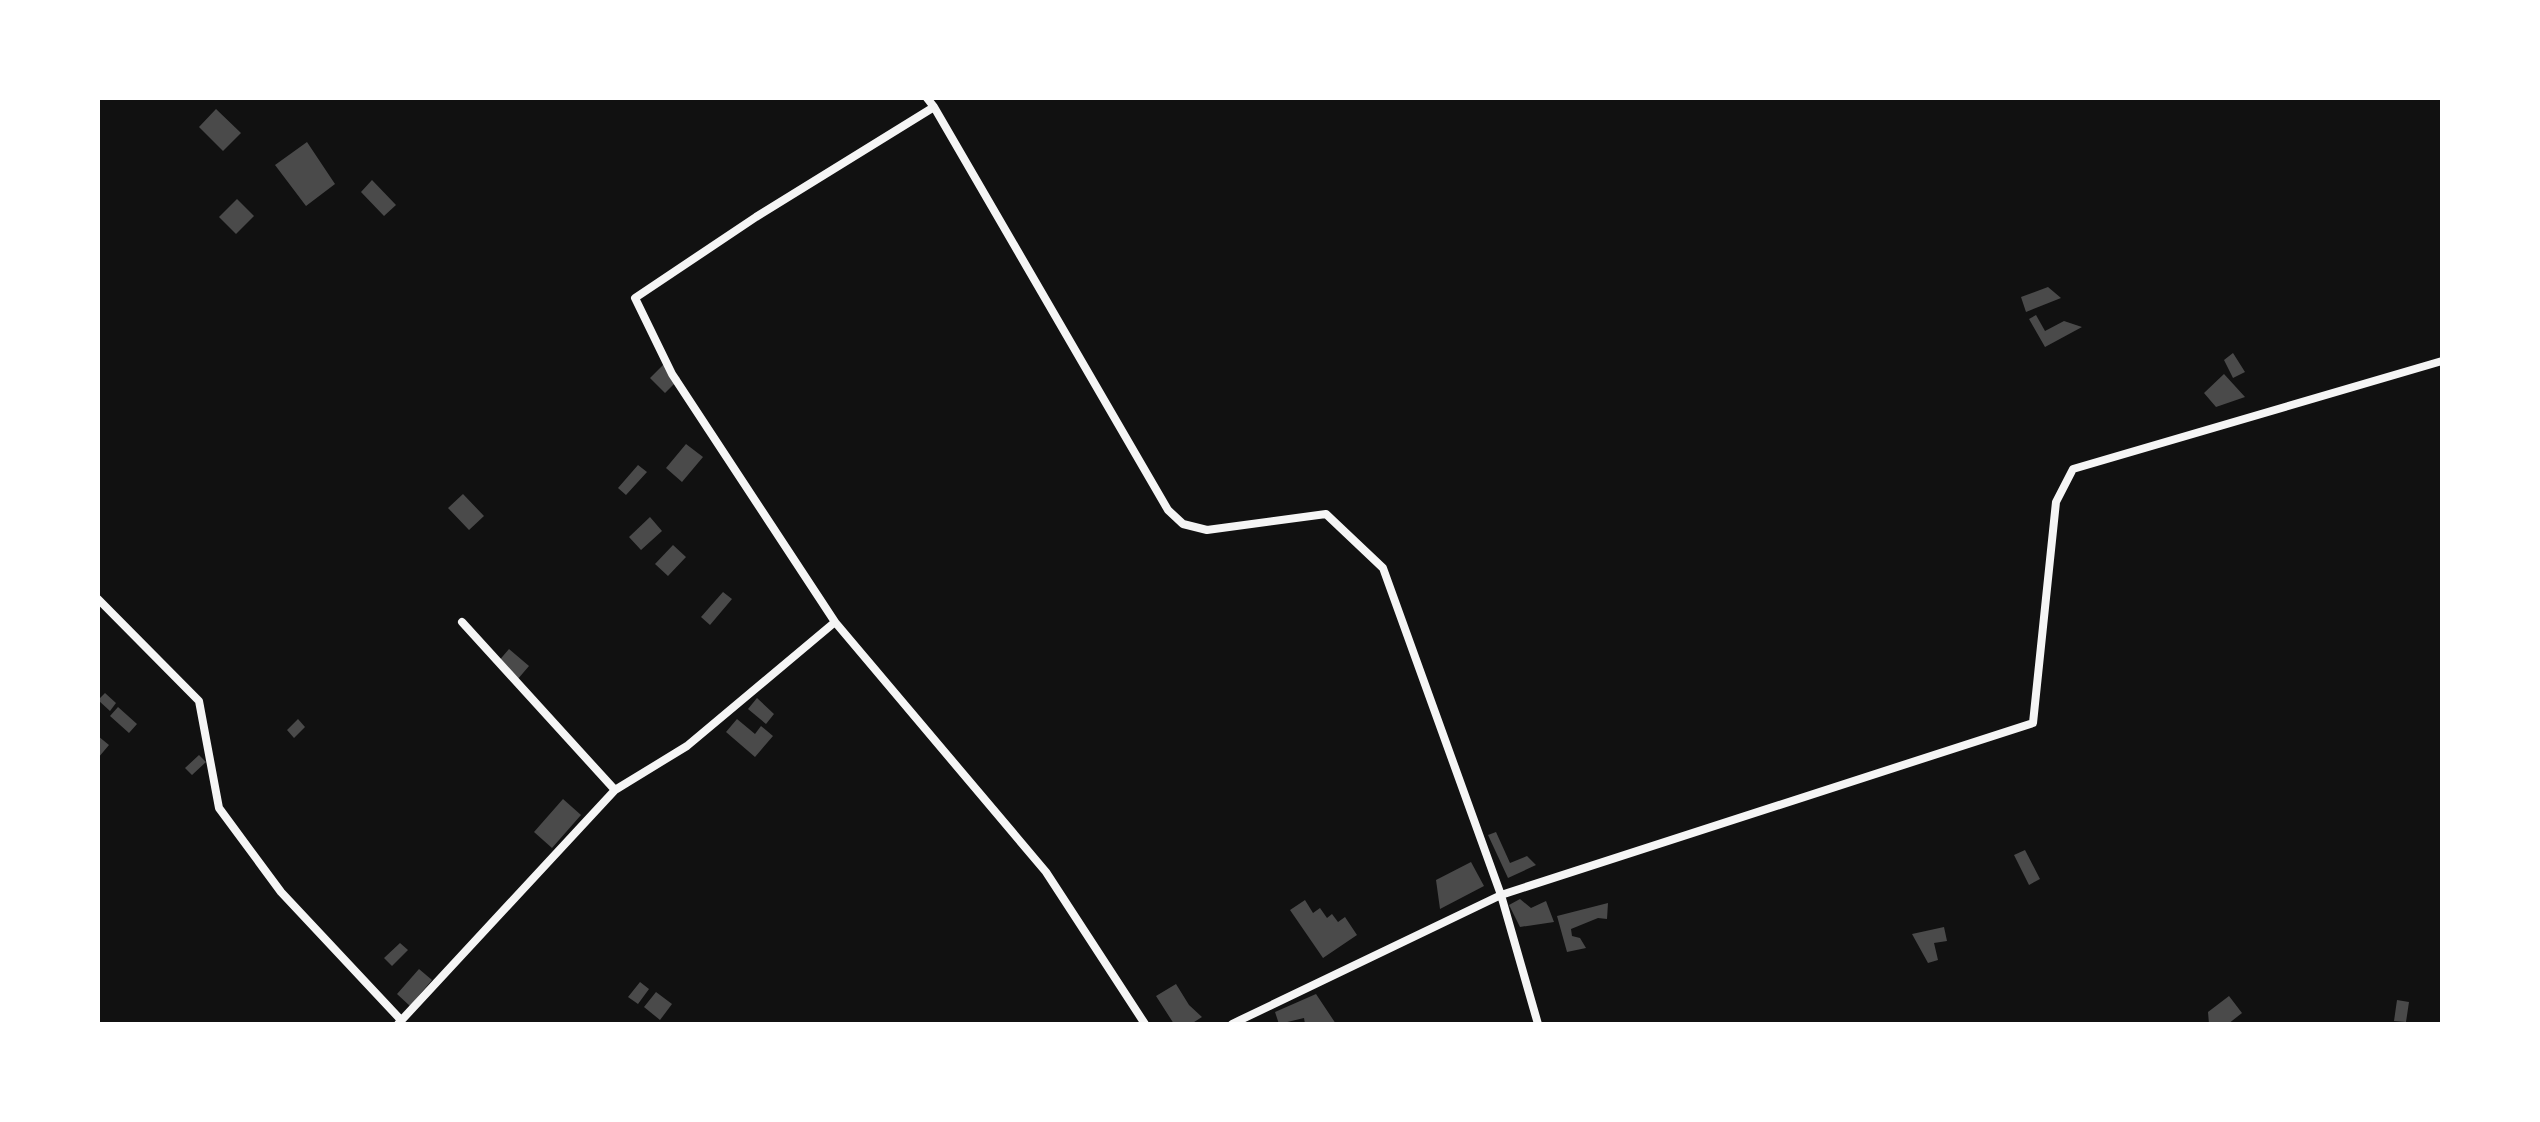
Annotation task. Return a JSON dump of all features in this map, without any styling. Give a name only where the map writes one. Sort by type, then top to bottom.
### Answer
[{"type":"street","points":[[927,98],[1168,510],[1183,524],[1207,530],[1326,514],[1383,568],[1501,895],[1538,1024]]},
{"type":"street","points":[[934,107],[756,217],[635,298],[672,374],[835,622],[1046,872],[1145,1024]]},
{"type":"street","points":[[1232,1024],[1501,895],[2033,723],[2056,502],[2073,469],[2442,361]]},
{"type":"street","points":[[98,599],[199,701],[219,808],[281,892],[399,1022],[615,790],[687,746],[835,622]]},
{"type":"street","points":[[462,622],[615,790]]},
{"type":"building","points":[[216,109],[241,133],[223,151],[199,127]]},
{"type":"building","points":[[307,142],[335,184],[306,206],[275,165]]},
{"type":"building","points":[[372,180],[396,205],[384,216],[361,192]]},
{"type":"building","points":[[237,199],[254,216],[236,234],[219,217]]},
{"type":"building","points":[[2048,287],[2061,298],[2026,312],[2021,297]]},
{"type":"building","points":[[2036,315],[2045,331],[2064,321],[2082,327],[2045,347],[2029,319]]},
{"type":"building","points":[[2233,353],[2245,372],[2233,378],[2224,360]]},
{"type":"building","points":[[665,363],[680,378],[665,393],[650,378]]},
{"type":"building","points":[[2224,374],[2245,397],[2216,407],[2204,393]]},
{"type":"building","points":[[686,444],[703,457],[682,482],[666,468]]},
{"type":"building","points":[[638,465],[647,472],[626,495],[618,488]]},
{"type":"building","points":[[463,494],[484,516],[469,530],[448,508]]},
{"type":"building","points":[[650,517],[662,531],[641,550],[629,537]]},
{"type":"building","points":[[673,545],[686,557],[668,576],[655,564]]},
{"type":"building","points":[[723,592],[732,599],[710,625],[701,617]]},
{"type":"building","points":[[509,649],[529,666],[517,680],[497,663]]},
{"type":"building","points":[[105,693],[116,703],[110,711],[98,700]]},
{"type":"building","points":[[757,698],[774,714],[766,724],[748,709]]},
{"type":"building","points":[[118,707],[137,724],[129,733],[110,716]]},
{"type":"building","points":[[298,719],[305,727],[294,738],[287,730]]},
{"type":"building","points":[[737,719],[755,734],[761,726],[773,736],[755,757],[726,732]]},
{"type":"building","points":[[98,736],[109,745],[98,758]]},
{"type":"building","points":[[199,755],[206,762],[192,775],[185,768]]},
{"type":"building","points":[[563,799],[581,815],[552,848],[534,832]]},
{"type":"building","points":[[1496,832],[1510,863],[1527,856],[1536,865],[1508,878],[1488,835]]},
{"type":"building","points":[[2025,850],[2040,879],[2029,885],[2014,855]]},
{"type":"building","points":[[1471,862],[1484,886],[1440,909],[1436,880]]},
{"type":"building","points":[[1520,899],[1531,908],[1546,901],[1554,922],[1520,927],[1509,905]]},
{"type":"building","points":[[1305,900],[1313,913],[1320,908],[1327,918],[1332,914],[1338,922],[1345,917],[1357,935],[1323,958],[1290,910]]},
{"type":"building","points":[[1608,903],[1607,919],[1598,918],[1571,929],[1572,936],[1580,938],[1586,948],[1567,952],[1557,916]]},
{"type":"building","points":[[1944,927],[1947,941],[1934,943],[1938,960],[1928,963],[1912,934]]},
{"type":"building","points":[[400,943],[408,950],[392,966],[384,958]]},
{"type":"building","points":[[419,969],[432,980],[410,1006],[397,994]]},
{"type":"building","points":[[640,982],[649,989],[638,1004],[628,997]]},
{"type":"building","points":[[1176,984],[1189,1005],[1202,1017],[1191,1024],[1174,1024],[1156,996]]},
{"type":"building","points":[[656,992],[672,1004],[660,1020],[644,1007]]},
{"type":"building","points":[[1316,994],[1336,1024],[1305,1024],[1304,1018],[1279,1024],[1275,1012]]},
{"type":"building","points":[[2229,996],[2242,1013],[2228,1024],[2209,1024],[2208,1012]]},
{"type":"building","points":[[2397,1000],[2409,1002],[2406,1022],[2394,1021]]}]
